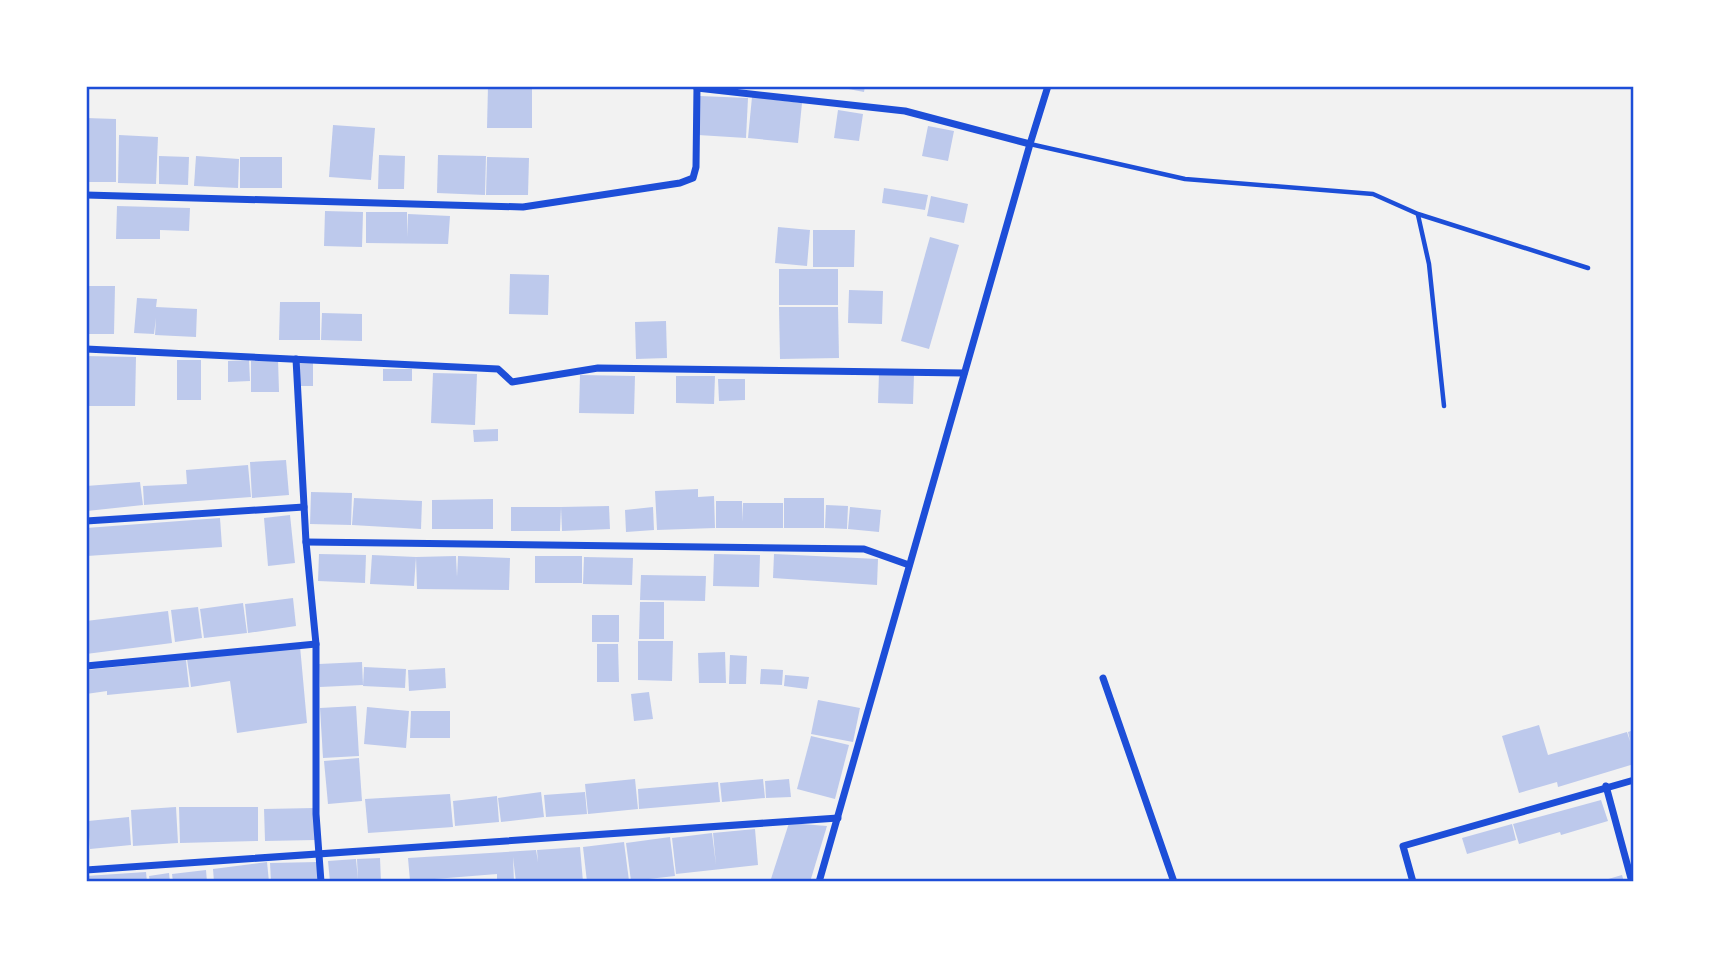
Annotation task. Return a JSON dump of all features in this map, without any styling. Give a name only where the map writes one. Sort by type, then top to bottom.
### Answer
[{"type":"street","points":[[819,882],[1048,86]]},
{"type":"street","points":[[86,195],[523,207],[681,183],[693,178],[696,167],[697,87],[905,111],[1030,144]]},
{"type":"street","points":[[86,349],[498,369],[512,383],[598,368],[964,373]]},
{"type":"street","points":[[296,359],[306,542],[316,644],[316,814],[321,882]]},
{"type":"street","points":[[86,521],[304,507]]},
{"type":"street","points":[[306,542],[864,549],[909,565]]},
{"type":"street","points":[[86,666],[316,644]]},
{"type":"street","points":[[1103,678],[1174,882]]},
{"type":"street","points":[[1413,882],[1403,846],[1634,780]]},
{"type":"street","points":[[1606,786],[1632,882]]},
{"type":"street","points":[[86,870],[838,818]]},
{"type":"lane","points":[[1030,144],[1185,179],[1373,194],[1418,214],[1588,268]]},
{"type":"lane","points":[[1418,214],[1429,264],[1444,406]]},
{"type":"building","points":[[488,86],[532,86],[532,128],[487,128]]},
{"type":"building","points":[[833,86],[865,86],[864,92]]},
{"type":"building","points":[[700,96],[748,98],[746,138],[698,135]]},
{"type":"building","points":[[752,97],[802,103],[798,143],[748,138]]},
{"type":"building","points":[[838,110],[863,114],[859,141],[834,138]]},
{"type":"building","points":[[86,118],[116,119],[116,182],[86,182]]},
{"type":"building","points":[[333,125],[375,128],[371,180],[329,177]]},
{"type":"building","points":[[928,126],[954,131],[948,161],[922,156]]},
{"type":"building","points":[[119,135],[158,137],[156,184],[118,183]]},
{"type":"building","points":[[379,155],[405,156],[404,189],[378,189]]},
{"type":"building","points":[[438,155],[486,156],[485,195],[437,193]]},
{"type":"building","points":[[159,156],[189,157],[188,185],[159,184]]},
{"type":"building","points":[[196,156],[239,159],[238,188],[194,186]]},
{"type":"building","points":[[240,157],[282,157],[282,188],[240,188]]},
{"type":"building","points":[[487,157],[529,158],[528,195],[486,195]]},
{"type":"building","points":[[884,188],[928,195],[925,210],[882,203]]},
{"type":"building","points":[[931,196],[968,204],[964,223],[927,216]]},
{"type":"building","points":[[117,206],[190,208],[189,231],[160,230],[160,239],[116,239]]},
{"type":"building","points":[[325,211],[363,212],[362,247],[324,246]]},
{"type":"building","points":[[366,212],[407,212],[407,237],[408,214],[450,216],[448,244],[366,243]]},
{"type":"building","points":[[778,227],[810,230],[807,266],[775,263]]},
{"type":"building","points":[[813,230],[855,230],[854,267],[813,267]]},
{"type":"building","points":[[930,237],[959,245],[929,349],[901,341]]},
{"type":"building","points":[[779,269],[838,269],[838,305],[779,305]]},
{"type":"building","points":[[510,274],[549,275],[548,315],[509,314]]},
{"type":"building","points":[[86,286],[115,286],[114,334],[86,334]]},
{"type":"building","points":[[849,290],[883,291],[882,324],[848,323]]},
{"type":"building","points":[[137,298],[157,299],[156,307],[197,309],[196,337],[155,335],[156,318],[154,334],[134,333]]},
{"type":"building","points":[[280,302],[320,302],[320,340],[279,340]]},
{"type":"building","points":[[779,307],[838,307],[839,358],[780,359]]},
{"type":"building","points":[[322,313],[362,314],[362,341],[321,340]]},
{"type":"building","points":[[666,321],[667,358],[636,359],[635,322]]},
{"type":"building","points":[[86,356],[136,357],[135,406],[86,406]]},
{"type":"building","points":[[177,360],[201,360],[201,400],[177,400]]},
{"type":"building","points":[[249,360],[250,381],[228,382],[228,361]]},
{"type":"building","points":[[278,360],[279,392],[251,392],[251,361]]},
{"type":"building","points":[[298,363],[313,363],[313,386],[298,386]]},
{"type":"building","points":[[383,369],[412,369],[412,381],[383,381]]},
{"type":"building","points":[[433,373],[477,374],[475,425],[431,423]]},
{"type":"building","points":[[879,373],[914,374],[913,404],[878,403]]},
{"type":"building","points":[[580,375],[635,376],[634,414],[579,413]]},
{"type":"building","points":[[676,376],[715,376],[714,404],[676,403]]},
{"type":"building","points":[[718,379],[745,379],[745,400],[719,401]]},
{"type":"building","points":[[498,429],[498,441],[474,442],[473,430]]},
{"type":"building","points":[[286,460],[289,495],[252,498],[250,462]]},
{"type":"building","points":[[248,465],[251,497],[144,505],[143,486],[187,484],[186,470]]},
{"type":"building","points":[[140,482],[143,505],[87,511],[86,486]]},
{"type":"building","points":[[698,489],[698,497],[714,496],[715,528],[657,530],[655,491]]},
{"type":"building","points":[[311,492],[352,493],[351,525],[310,524]]},
{"type":"building","points":[[354,498],[422,501],[421,529],[352,525]]},
{"type":"building","points":[[784,498],[824,498],[824,528],[784,528]]},
{"type":"building","points":[[493,499],[493,529],[432,529],[432,500]]},
{"type":"building","points":[[716,501],[742,501],[742,522],[743,503],[783,503],[783,528],[716,528]]},
{"type":"building","points":[[826,505],[848,506],[847,529],[825,528]]},
{"type":"building","points":[[609,506],[610,529],[562,531],[561,507]]},
{"type":"building","points":[[511,507],[561,507],[560,531],[511,531]]},
{"type":"building","points":[[653,507],[654,530],[626,532],[625,510]]},
{"type":"building","points":[[850,507],[881,510],[879,532],[848,529]]},
{"type":"building","points":[[290,515],[295,563],[268,566],[264,518]]},
{"type":"building","points":[[220,518],[222,547],[87,556],[86,528]]},
{"type":"building","points":[[319,554],[366,555],[365,583],[318,581]]},
{"type":"building","points":[[714,554],[760,555],[759,587],[713,586]]},
{"type":"building","points":[[774,554],[878,559],[877,585],[773,578]]},
{"type":"building","points":[[372,555],[416,557],[414,586],[370,584]]},
{"type":"building","points":[[456,556],[457,577],[458,556],[510,558],[509,590],[417,589],[416,557]]},
{"type":"building","points":[[535,556],[582,556],[582,583],[535,583]]},
{"type":"building","points":[[584,557],[633,558],[632,585],[583,584]]},
{"type":"building","points":[[641,575],[706,576],[705,601],[640,600]]},
{"type":"building","points":[[293,598],[296,626],[248,633],[245,604]]},
{"type":"building","points":[[640,602],[664,602],[664,639],[639,639]]},
{"type":"building","points":[[243,603],[247,633],[204,638],[200,609]]},
{"type":"building","points":[[198,607],[202,638],[175,642],[171,610]]},
{"type":"building","points":[[168,611],[172,643],[86,654],[86,621]]},
{"type":"building","points":[[592,615],[619,615],[619,642],[592,642]]},
{"type":"building","points":[[638,641],[673,641],[672,681],[638,680]]},
{"type":"building","points":[[597,644],[618,644],[619,682],[597,682]]},
{"type":"building","points":[[300,646],[307,723],[237,733],[230,681],[191,687],[187,659]]},
{"type":"building","points":[[725,652],[726,683],[699,683],[698,653]]},
{"type":"building","points":[[730,655],[747,656],[746,684],[729,684]]},
{"type":"building","points":[[186,660],[189,687],[107,695],[107,691],[86,694],[86,670]]},
{"type":"building","points":[[362,662],[363,685],[320,687],[319,664]]},
{"type":"building","points":[[364,667],[406,669],[405,688],[363,686]]},
{"type":"building","points":[[445,668],[446,688],[409,691],[408,670]]},
{"type":"building","points":[[761,669],[783,670],[782,685],[760,684]]},
{"type":"building","points":[[785,675],[809,677],[807,689],[784,686]]},
{"type":"building","points":[[649,692],[653,719],[634,721],[631,694]]},
{"type":"building","points":[[818,700],[860,708],[853,742],[811,734]]},
{"type":"building","points":[[356,706],[359,756],[323,758],[320,708]]},
{"type":"building","points":[[367,707],[409,711],[406,748],[364,744]]},
{"type":"building","points":[[411,711],[450,711],[450,738],[410,738]]},
{"type":"building","points":[[1539,725],[1548,755],[1627,732],[1630,741],[1628,732],[1634,730],[1634,764],[1558,787],[1557,782],[1519,793],[1502,736]]},
{"type":"building","points":[[811,736],[849,745],[835,799],[797,789]]},
{"type":"building","points":[[359,758],[362,801],[328,804],[324,761]]},
{"type":"building","points":[[635,779],[638,809],[588,814],[585,784]]},
{"type":"building","points":[[763,779],[765,798],[722,802],[720,783]]},
{"type":"building","points":[[789,779],[791,797],[766,798],[765,781]]},
{"type":"building","points":[[718,782],[720,802],[639,809],[638,789]]},
{"type":"building","points":[[541,792],[544,817],[501,822],[498,798]]},
{"type":"building","points":[[585,792],[587,814],[546,817],[544,795]]},
{"type":"building","points":[[450,794],[453,827],[368,833],[365,799]]},
{"type":"building","points":[[497,796],[499,822],[455,826],[453,801]]},
{"type":"building","points":[[1601,800],[1608,821],[1519,844],[1513,824]]},
{"type":"building","points":[[176,807],[178,843],[133,846],[131,810]]},
{"type":"building","points":[[179,807],[258,807],[258,841],[180,843]]},
{"type":"building","points":[[314,808],[315,840],[265,841],[264,809]]},
{"type":"building","points":[[129,817],[131,845],[90,849],[88,821]]},
{"type":"building","points":[[789,823],[827,826],[810,882],[770,882]]},
{"type":"building","points":[[1512,824],[1516,840],[1467,854],[1462,838]]},
{"type":"building","points":[[755,829],[758,865],[676,874],[672,838],[712,833],[716,865],[713,833]]},
{"type":"building","points":[[670,837],[675,876],[631,881],[626,843]]},
{"type":"building","points":[[624,842],[629,881],[587,882],[583,847]]},
{"type":"building","points":[[580,847],[583,882],[516,882],[513,857],[514,882],[497,882],[497,874],[410,881],[408,858],[536,850],[538,862],[537,850]]},
{"type":"building","points":[[380,858],[381,882],[330,882],[328,861],[356,859],[358,880],[357,859]]},
{"type":"building","points":[[267,862],[269,882],[214,882],[213,869]]},
{"type":"building","points":[[318,862],[318,882],[271,882],[270,863]]},
{"type":"building","points":[[206,870],[207,882],[173,882],[172,874]]},
{"type":"building","points":[[146,872],[147,882],[86,882],[86,876]]},
{"type":"building","points":[[169,873],[170,882],[150,882],[149,876]]},
{"type":"building","points":[[1622,875],[1624,882],[1598,882]]}]
